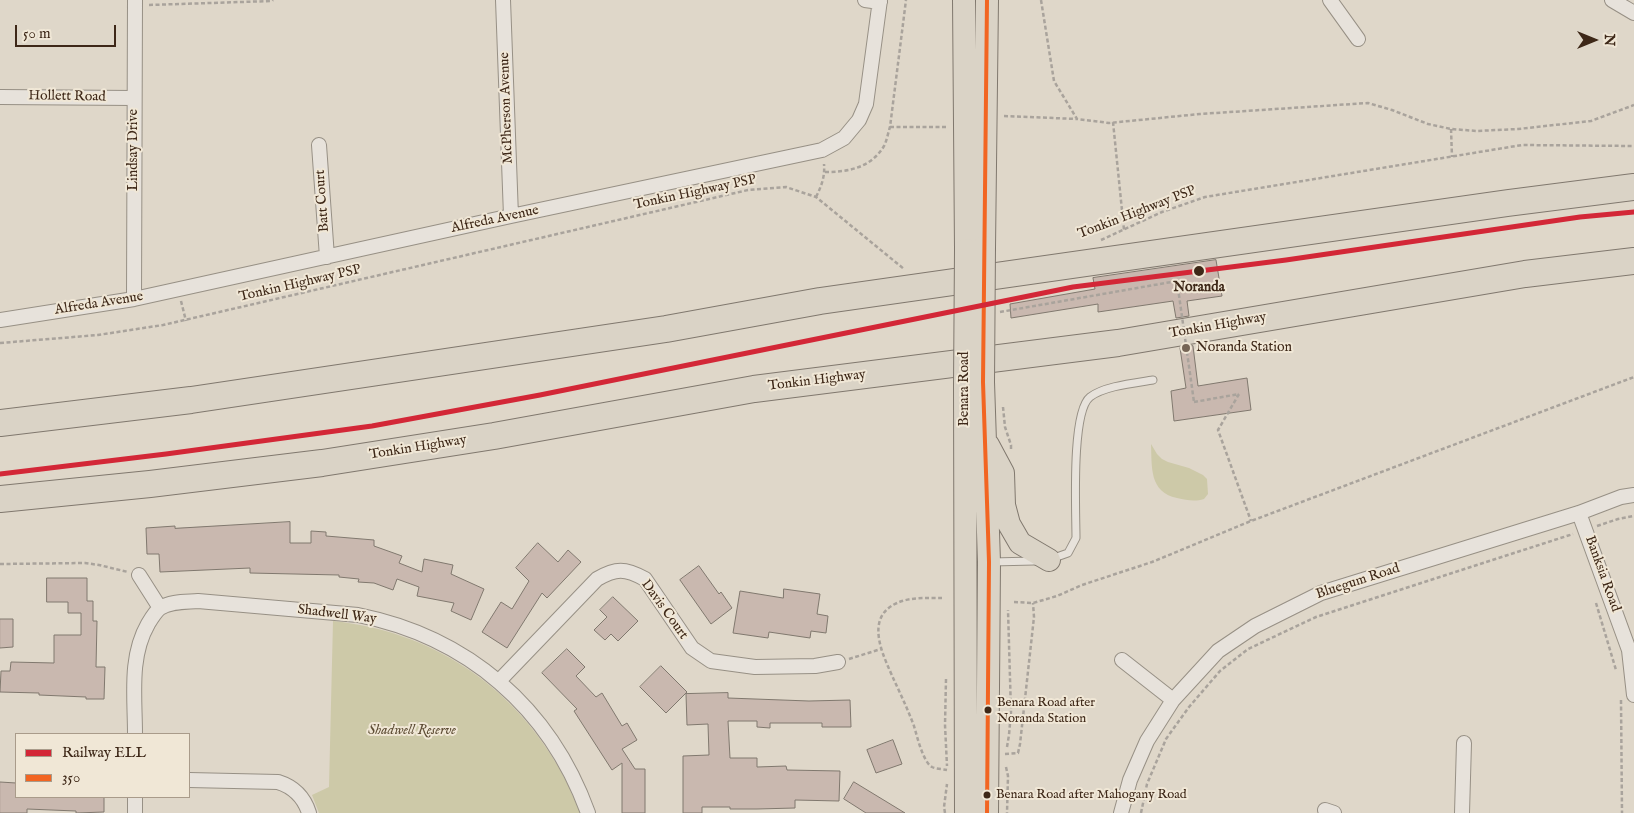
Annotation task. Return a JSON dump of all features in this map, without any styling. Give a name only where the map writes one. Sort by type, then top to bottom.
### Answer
[{"type":"highway","points":[[0,423],[191,400],[666,329],[820,301],[1478,207],[1634,187]]},
{"type":"highway","name":"Tonkin Highway","points":[[0,499],[150,484],[332,461],[541,428],[754,389],[1118,343],[1525,274],[1634,261]]},
{"type":"main road","name":"Benara Road","points":[[964,0],[975,248]]},
{"type":"main road","name":"Benara Road","points":[[987,0],[975,248],[974,384],[977,562],[988,813]]},
{"type":"main road","name":"Benara Road","points":[[966,813],[957,774],[977,562],[985,439],[974,384]]},
{"type":"main road","points":[[985,439],[1003,473],[1004,505],[1009,524],[1020,543],[1049,560]]},
{"type":"street","name":"McPherson Avenue","points":[[503,0],[511,216]]},
{"type":"street","points":[[865,0],[880,1]]},
{"type":"street","points":[[1330,0],[1358,39]]},
{"type":"street","points":[[1612,0],[1634,14]]},
{"type":"street","name":"Alfreda Avenue","points":[[0,320],[134,299],[822,150],[844,138],[859,120],[866,104],[880,1]]},
{"type":"street","name":"Lindsay Drive","points":[[134,2],[134,299]]},
{"type":"street","name":"Hollett Road","points":[[0,97],[134,98]]},
{"type":"street","name":"Batt Court","points":[[319,145],[327,258]]},
{"type":"street","name":"Bluegum Road","points":[[1121,813],[1130,780],[1147,742],[1173,700],[1218,651],[1255,626],[1322,593],[1621,497],[1634,495]]},
{"type":"street","name":"Banksia Road","points":[[1579,512],[1579,532],[1629,650],[1627,693]]},
{"type":"street","name":"Davis Court","points":[[500,681],[596,579],[610,571],[623,570],[634,573],[644,579],[692,648],[711,661],[755,666],[815,666],[838,662]]},
{"type":"street","points":[[135,733],[135,658],[143,633],[160,608],[139,575]]},
{"type":"street","name":"Shadwell Way","points":[[160,608],[177,602],[198,601],[332,612],[380,620],[420,634],[455,650],[500,681],[530,712],[556,746],[578,787],[588,813]]},
{"type":"street","points":[[1122,660],[1173,700]]},
{"type":"street","points":[[1462,813],[1464,743]]},
{"type":"street","points":[[190,780],[278,782],[289,785],[306,803],[309,813]]},
{"type":"street","points":[[135,798],[135,813]]},
{"type":"lane","points":[[977,562],[1049,560],[1068,552],[1076,538],[1077,440],[1082,408],[1088,398],[1098,392],[1153,380]]},
{"type":"path","points":[[134,2],[273,0]]},
{"type":"path","points":[[825,172],[843,172],[864,165],[884,146],[890,127],[906,0]]},
{"type":"path","points":[[1041,0],[1054,81],[1077,120]]},
{"type":"path","points":[[1002,116],[1113,122],[1368,103],[1451,130],[1477,131],[1518,129],[1591,121],[1634,105]]},
{"type":"path","points":[[1113,122],[1124,230]]},
{"type":"path","points":[[890,127],[948,126]]},
{"type":"path","points":[[1451,130],[1452,156]]},
{"type":"path","name":"Tonkin Highway PSP","points":[[1100,240],[1162,212],[1205,197],[1522,145],[1634,146]]},
{"type":"path","points":[[816,196],[822,185],[825,172],[822,150]]},
{"type":"path","name":"Tonkin Highway PSP","points":[[0,343],[98,334],[163,325],[748,190],[786,187],[816,196],[908,272]]},
{"type":"path","points":[[999,312],[1177,282],[1194,402],[1239,394],[1218,430],[1251,521]]},
{"type":"path","points":[[177,290],[186,320]]},
{"type":"path","points":[[1014,602],[1033,603],[1152,562],[1251,521],[1634,377]]},
{"type":"path","points":[[1003,405],[1005,427],[1011,445],[1011,453]]},
{"type":"path","points":[[1141,813],[1147,784],[1166,739],[1188,708],[1220,671],[1248,649],[1316,616],[1618,519],[1634,516]]},
{"type":"path","points":[[1576,542],[1579,532]]},
{"type":"path","points":[[0,564],[85,563],[139,575]]},
{"type":"path","points":[[942,598],[910,599],[896,603],[886,611],[880,618],[879,623],[881,649],[913,723],[927,763],[933,768],[957,774]]},
{"type":"path","points":[[1595,601],[1618,674]]},
{"type":"path","points":[[1005,754],[1018,753],[1034,618],[1033,603]]},
{"type":"path","points":[[1005,759],[1011,712],[1008,606]]},
{"type":"path","points":[[838,662],[881,649]]},
{"type":"path","points":[[1622,813],[1627,693]]},
{"type":"path","points":[[1006,764],[1008,776],[1007,813]]},
{"type":"green space","points":[[1151,444],[1162,459],[1189,468],[1207,479],[1208,494],[1204,499],[1194,501],[1181,499],[1168,495],[1161,490],[1152,470]]},
{"type":"green space","name":"Shadwell Reserve","points":[[333,621],[369,627],[402,636],[434,650],[464,667],[492,687],[517,711],[539,738],[562,773],[580,813],[319,813],[312,795],[329,787]]},
{"type":"building","name":"Noranda Station","points":[[1216,260],[1222,296],[1187,301],[1189,316],[1176,318],[1173,301],[1098,312],[1098,304],[1011,318],[1010,304],[1095,289],[1093,278]]},
{"type":"building","points":[[1193,346],[1198,386],[1247,378],[1251,410],[1174,421],[1171,391],[1186,388],[1180,348]]},
{"type":"building","points":[[290,522],[290,543],[311,543],[311,531],[326,532],[326,536],[374,540],[374,546],[402,556],[399,563],[422,572],[424,559],[453,565],[451,574],[484,589],[471,620],[451,611],[454,603],[417,596],[419,587],[397,579],[393,590],[374,583],[358,582],[359,579],[339,577],[339,575],[250,573],[250,568],[160,572],[159,554],[147,554],[146,528]]},
{"type":"building","points":[[538,543],[558,562],[568,550],[581,562],[547,598],[542,593],[507,648],[482,632],[501,602],[512,609],[529,581],[516,568]]},
{"type":"building","points":[[699,566],[719,594],[721,592],[732,608],[711,624],[680,580]]},
{"type":"building","points":[[47,578],[87,578],[87,601],[93,601],[93,621],[97,621],[96,667],[105,667],[104,699],[39,695],[39,693],[0,692],[1,671],[10,671],[11,662],[54,663],[54,635],[81,635],[81,613],[68,613],[68,602],[47,602]]},
{"type":"building","points":[[784,589],[820,594],[817,614],[828,616],[826,633],[811,631],[810,638],[769,632],[768,638],[733,633],[740,591],[783,598]]},
{"type":"building","points":[[613,597],[638,621],[618,641],[611,634],[605,640],[594,630],[607,617],[600,610]]},
{"type":"building","points":[[0,619],[13,619],[13,647],[0,648]]},
{"type":"building","points":[[567,649],[585,667],[576,676],[596,697],[602,693],[622,726],[627,723],[637,740],[622,749],[635,769],[645,769],[645,813],[622,813],[622,763],[612,770],[574,711],[577,709],[542,673]]},
{"type":"building","points":[[661,666],[687,692],[666,713],[640,687]]},
{"type":"building","points":[[728,693],[728,698],[809,701],[850,700],[851,727],[822,727],[822,723],[770,723],[770,728],[757,727],[757,721],[728,721],[730,758],[757,758],[757,767],[786,766],[787,770],[840,771],[839,801],[795,800],[795,808],[730,809],[730,807],[702,807],[702,813],[683,813],[683,756],[709,755],[708,724],[687,725],[686,694]]},
{"type":"building","points":[[893,740],[902,764],[876,773],[867,750]]},
{"type":"building","points":[[0,782],[15,783],[15,798],[104,798],[104,812],[76,813],[76,811],[27,809],[27,813],[0,813]]},
{"type":"building","points":[[854,782],[905,813],[866,813],[844,799]]},
{"type":"rail line","name":"ELL","points":[[0,474],[372,426],[540,395],[1073,287],[1286,260],[1580,217],[1634,212]]},
{"type":"transit line","name":"350","points":[[987,0],[983,382],[989,562],[987,813]]},
{"type":"place","name":"Noranda","points":[[1199,271]]},
{"type":"place","name":"Noranda Station","points":[[1186,348]]},
{"type":"place","name":"Benara Road after Noranda Station","points":[[988,710]]},
{"type":"place","name":"Benara Road after Mahogany Road","points":[[987,795]]}]
